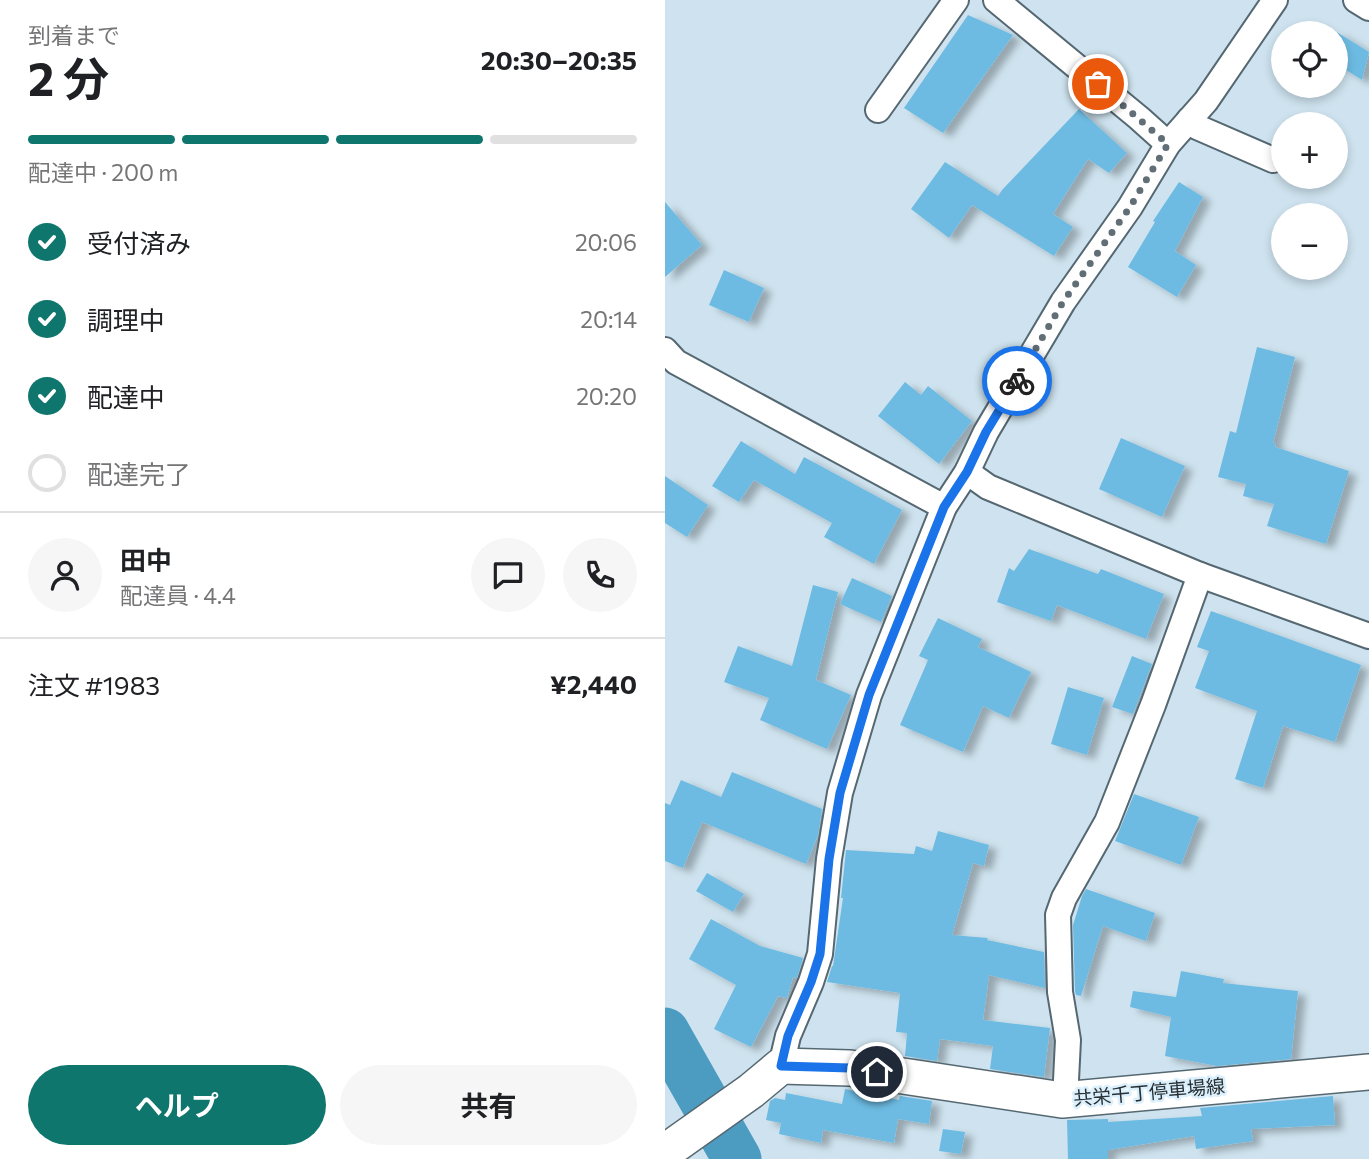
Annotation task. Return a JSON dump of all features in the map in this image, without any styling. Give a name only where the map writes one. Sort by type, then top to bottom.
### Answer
[{"type":"main road","points":[[674,1146],[781,1066]]},
{"type":"main road","name":"共栄千丁停車場線","points":[[781,1066],[850,1068],[1065,1100],[1369,1072]]},
{"type":"street","points":[[878,110],[956,0]]},
{"type":"street","points":[[996,0],[1168,144]]},
{"type":"street","points":[[781,1066],[788,1036],[820,954],[829,859],[840,793],[869,695],[944,507],[967,472],[986,432],[1063,302],[1130,207],[1168,144],[1206,101],[1275,0]]},
{"type":"street","points":[[1356,0],[1369,8]]},
{"type":"street","points":[[1189,120],[1197,127],[1271,159]]},
{"type":"street","points":[[665,350],[676,362],[944,507]]},
{"type":"street","points":[[967,472],[988,487],[1199,575],[1369,636]]},
{"type":"street","points":[[1065,1100],[1068,1040],[1060,992],[1058,915],[1107,822],[1153,705],[1199,575]]},
{"type":"building","points":[[968,15],[1013,35],[943,133],[904,108]]},
{"type":"building","points":[[1348,39],[1369,52],[1362,80],[1348,71]]},
{"type":"building","points":[[1079,109],[1127,153],[1109,173],[1088,159],[1053,214],[1073,227],[1054,256],[972,205],[949,238],[911,209],[945,162],[998,196]]},
{"type":"building","points":[[1179,182],[1203,197],[1175,251],[1196,265],[1177,297],[1128,267],[1155,222],[1153,221]]},
{"type":"building","points":[[665,202],[702,245],[665,277]]},
{"type":"building","points":[[724,270],[764,288],[749,322],[709,305]]},
{"type":"building","points":[[1257,347],[1295,357],[1273,443],[1276,443],[1275,447],[1349,471],[1326,544],[1267,526],[1274,504],[1243,496],[1246,484],[1218,477],[1230,431],[1236,433]]},
{"type":"building","points":[[905,382],[921,395],[928,386],[972,421],[939,464],[878,416]]},
{"type":"building","points":[[1121,438],[1185,466],[1162,517],[1099,489]]},
{"type":"building","points":[[741,441],[795,474],[804,457],[902,510],[874,564],[824,537],[832,523],[754,480],[739,502],[712,486]]},
{"type":"building","points":[[665,476],[708,505],[687,537],[665,523]]},
{"type":"building","points":[[1029,549],[1098,574],[1101,569],[1164,594],[1146,639],[1057,605],[1051,621],[997,602],[1009,568],[1014,571]]},
{"type":"building","points":[[852,578],[892,596],[881,622],[840,604]]},
{"type":"building","points":[[813,585],[838,592],[816,680],[851,695],[827,749],[760,720],[769,698],[724,682],[738,646],[792,666]]},
{"type":"building","points":[[1211,611],[1361,665],[1335,742],[1283,726],[1263,788],[1235,779],[1257,711],[1195,688],[1209,651],[1197,647]]},
{"type":"building","points":[[938,618],[982,639],[978,647],[1031,672],[1009,718],[983,706],[963,752],[900,725],[928,660],[919,656]]},
{"type":"building","points":[[1132,656],[1152,664],[1133,714],[1112,707]]},
{"type":"building","points":[[1068,687],[1104,698],[1087,755],[1051,744]]},
{"type":"building","points":[[732,772],[822,809],[818,835],[806,864],[702,822],[683,868],[665,861],[665,803],[670,805],[681,780],[721,797]]},
{"type":"building","points":[[1134,794],[1199,817],[1181,865],[1115,841]]},
{"type":"building","points":[[938,831],[989,845],[984,866],[973,863],[952,935],[988,938],[987,940],[1044,952],[1045,988],[989,975],[983,1020],[1050,1028],[1044,1077],[990,1069],[993,1046],[940,1039],[937,1061],[905,1056],[907,1033],[896,1032],[900,993],[827,982],[833,966],[843,898],[846,850],[914,854],[916,846],[932,851]]},
{"type":"building","points":[[707,873],[744,894],[733,912],[696,891]]},
{"type":"building","points":[[1086,889],[1155,913],[1146,941],[1103,926],[1081,996],[1076,995],[1075,991],[1073,925]]},
{"type":"building","points":[[711,919],[760,946],[803,958],[797,978],[793,977],[787,998],[778,996],[751,1047],[714,1029],[736,985],[689,959]]},
{"type":"building","points":[[1181,971],[1224,979],[1223,983],[1298,991],[1291,1059],[1217,1066],[1165,1056],[1171,1017],[1130,1007],[1133,991],[1176,997]]},
{"type":"building","points":[[845,1089],[899,1100],[900,1096],[932,1101],[929,1124],[898,1119],[894,1143],[823,1130],[821,1143],[779,1134],[781,1123],[766,1120],[770,1101],[775,1098],[785,1100],[786,1093],[842,1104]]},
{"type":"building","points":[[1333,1096],[1335,1125],[1251,1129],[1253,1141],[1196,1149],[1194,1136],[1108,1150],[1108,1159],[1068,1159],[1067,1120],[1108,1119],[1108,1122],[1202,1116],[1200,1108]]},
{"type":"building","points":[[943,1129],[965,1132],[961,1154],[939,1151]]},
{"type":"waterway","points":[[665,1032],[737,1159]]},
{"type":"way so far","points":[[1017,381],[1063,302],[1130,207],[1168,144],[1098,84]]},
{"type":"route","points":[[877,1072],[850,1068],[781,1066],[788,1036],[820,954],[829,859],[840,793],[869,695],[944,507],[967,472],[986,432],[1017,381]]}]
